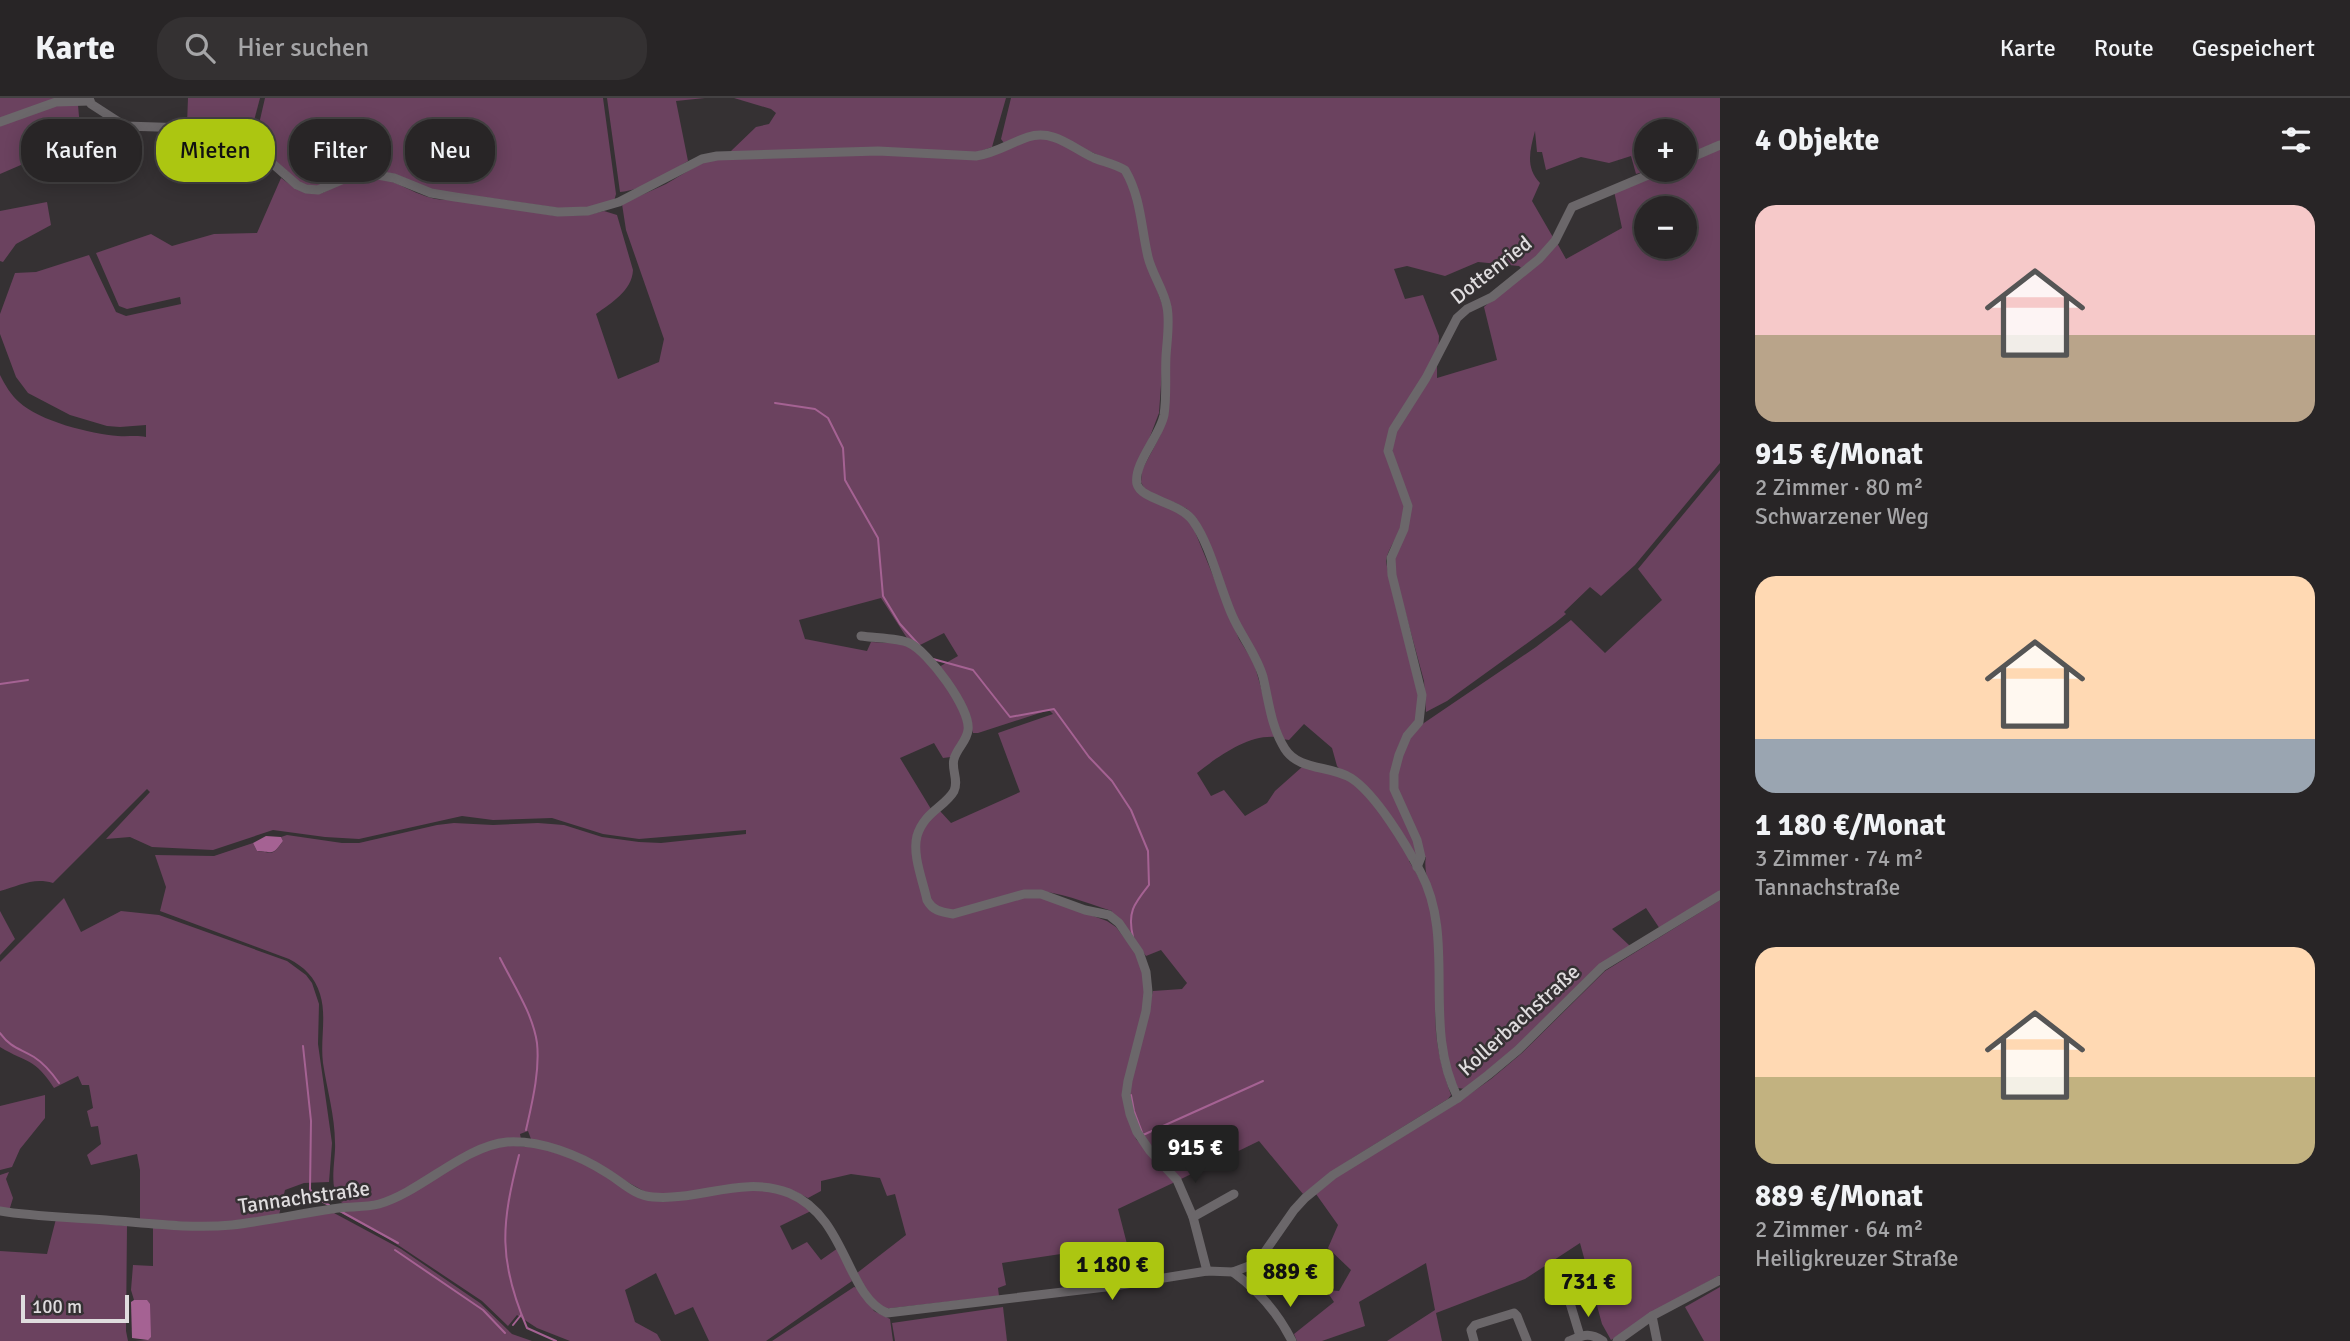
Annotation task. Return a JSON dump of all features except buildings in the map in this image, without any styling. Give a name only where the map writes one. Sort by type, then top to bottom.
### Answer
[{"type":"street","points":[[0,122],[56,102],[90,101],[125,126],[219,129],[249,143],[297,185],[306,189],[318,190],[354,175],[372,174],[394,178],[431,193],[558,212],[605,208],[702,159],[734,154],[878,150],[976,156],[987,155],[1040,134],[1058,138],[1105,163],[1125,170],[1141,211],[1153,274],[1167,307],[1164,414],[1139,468],[1137,483],[1143,493],[1153,499],[1174,505],[1193,520],[1199,530],[1232,616],[1257,662],[1276,733],[1286,752],[1298,762],[1333,770],[1351,778],[1371,796],[1417,867],[1430,895],[1435,924],[1442,1055],[1458,1098]]},
{"type":"street","points":[[1697,155],[1720,145]]},
{"type":"street","name":"Dottenried","points":[[1417,867],[1421,857],[1417,840],[1394,789],[1394,774],[1399,755],[1407,736],[1419,722],[1422,695],[1392,575],[1391,558],[1404,529],[1408,506],[1388,451],[1393,430],[1426,378],[1461,313],[1492,297],[1539,259],[1555,241],[1572,207],[1634,179]]},
{"type":"street","points":[[861,636],[904,641],[918,649],[947,683],[968,720],[966,738],[953,761],[953,792],[924,821],[916,840],[927,900],[931,906],[943,913],[953,914],[1024,894],[1041,894],[1085,910],[1109,915],[1119,923],[1139,952],[1146,972],[1148,992],[1126,1095],[1137,1132],[1150,1151],[1177,1180],[1193,1217],[1207,1271]]},
{"type":"street","name":"Kollerbachstraße","points":[[1257,1263],[1294,1210],[1333,1175],[1458,1098],[1518,1050],[1602,967],[1720,895]]},
{"type":"street","name":"Tannachstraße","points":[[0,1211],[192,1226],[231,1225],[382,1203],[480,1150],[505,1142],[523,1142],[577,1157],[648,1197],[677,1197],[743,1187],[774,1188],[790,1194],[824,1218],[867,1297],[876,1308],[887,1313],[1114,1286],[1207,1271],[1233,1272],[1257,1263]]},
{"type":"street","points":[[1193,1217],[1234,1194]]},
{"type":"street","points":[[1257,1263],[1260,1295]]},
{"type":"street","points":[[1233,1272],[1260,1295],[1292,1341]]},
{"type":"street","points":[[1569,1280],[1567,1293],[1580,1336]]},
{"type":"street","points":[[1617,1341],[1652,1316],[1720,1280]]},
{"type":"street","points":[[1474,1341],[1471,1330],[1475,1325],[1510,1313],[1517,1316],[1527,1341]]},
{"type":"street","points":[[1652,1316],[1657,1341]]},
{"type":"street","points":[[1569,1341],[1592,1334],[1603,1341]]},
{"type":"shaded area","points":[[0,98],[56,98],[0,119]]},
{"type":"shaded area","points":[[188,98],[260,98],[254,119],[187,119]]},
{"type":"shaded area","points":[[265,98],[603,98],[616,194],[614,201],[587,208],[558,208],[433,190],[414,182],[495,182],[495,119],[405,119],[405,179],[391,173],[391,119],[289,119],[289,175],[275,162],[275,119],[260,119]]},
{"type":"shaded area","points":[[607,98],[705,98],[676,101],[688,161],[647,184],[620,192]]},
{"type":"shaded area","points":[[734,98],[1006,98],[992,147],[975,153],[731,151],[756,127],[769,124],[776,113]]},
{"type":"shaded area","points":[[1011,98],[1720,98],[1720,142],[1697,152],[1697,119],[1634,119],[1634,167],[1631,156],[1609,163],[1581,157],[1546,170],[1542,152],[1537,152],[1535,131],[1530,152],[1531,165],[1540,183],[1532,201],[1554,239],[1521,268],[1478,262],[1445,276],[1407,266],[1394,269],[1405,299],[1423,295],[1439,336],[1438,354],[1391,428],[1387,453],[1401,490],[1405,511],[1402,525],[1386,561],[1418,689],[1419,708],[1416,721],[1398,747],[1403,752],[1409,738],[1421,725],[1571,620],[1605,653],[1662,600],[1638,569],[1720,470],[1720,892],[1660,929],[1646,908],[1612,929],[1630,946],[1601,964],[1515,1048],[1465,1089],[1458,1088],[1444,1049],[1441,945],[1439,924],[1425,864],[1426,857],[1409,861],[1431,910],[1435,945],[1436,1032],[1451,1095],[1351,1159],[1303,1194],[1259,1141],[1181,1179],[1144,1136],[1130,1098],[1130,1082],[1153,991],[1182,989],[1187,983],[1161,950],[1146,956],[1121,922],[1110,914],[1112,911],[1080,900],[1058,894],[1024,891],[951,912],[932,905],[924,883],[919,842],[925,825],[940,811],[951,823],[1020,792],[998,733],[1053,714],[1049,710],[973,733],[967,713],[939,667],[958,656],[944,633],[918,646],[907,638],[881,598],[799,620],[805,639],[867,651],[871,642],[909,644],[935,670],[959,706],[964,717],[965,731],[951,757],[943,758],[934,743],[900,758],[931,809],[917,832],[914,853],[925,900],[933,911],[953,916],[1024,896],[1041,897],[1107,921],[1116,927],[1135,952],[1144,972],[1145,992],[1123,1095],[1136,1139],[1175,1182],[1118,1209],[1127,1244],[1002,1263],[1006,1285],[998,1288],[999,1296],[883,1309],[869,1295],[857,1273],[906,1235],[895,1194],[887,1196],[880,1178],[851,1174],[821,1181],[821,1191],[808,1198],[776,1186],[743,1184],[676,1194],[649,1194],[579,1155],[531,1139],[528,1131],[520,1134],[521,1139],[484,1147],[466,1155],[381,1201],[359,1206],[344,1204],[334,1188],[335,1133],[323,1063],[322,1002],[315,982],[304,969],[289,959],[160,911],[166,887],[155,855],[214,856],[253,843],[257,851],[272,852],[283,841],[281,837],[287,835],[359,843],[454,823],[538,823],[564,825],[602,837],[661,843],[746,834],[746,830],[639,839],[603,834],[552,818],[493,820],[462,816],[359,839],[273,830],[213,850],[152,847],[130,837],[106,839],[150,792],[147,789],[53,883],[32,882],[0,891],[0,375],[19,402],[52,421],[94,433],[146,437],[146,425],[107,426],[70,415],[28,393],[16,377],[0,334],[0,314],[15,273],[36,272],[89,255],[116,312],[126,316],[181,304],[180,297],[127,309],[119,306],[96,253],[151,234],[172,246],[214,234],[257,233],[281,178],[295,188],[319,194],[344,182],[391,181],[441,200],[453,199],[557,216],[587,215],[604,211],[617,215],[633,270],[625,290],[596,314],[618,379],[659,362],[664,339],[626,230],[622,204],[666,184],[703,162],[717,158],[877,153],[976,159],[1038,138],[1057,141],[1103,165],[1119,170],[1124,167],[1050,133],[1032,133],[1004,143],[1001,139]],"holes":[[[1157,290],[1166,292],[1170,306],[1167,415],[1160,436],[1142,470],[1141,482],[1145,490],[1154,496],[1187,509],[1202,529],[1235,615],[1266,674],[1282,739],[1289,740],[1304,724],[1332,748],[1337,766],[1347,778],[1302,767],[1275,791],[1267,803],[1245,816],[1224,790],[1211,796],[1197,773],[1244,743],[1275,737],[1254,663],[1239,639],[1191,522],[1176,511],[1145,497],[1134,486],[1135,476],[1159,413],[1165,329],[1164,309]]]},
{"type":"shaded area","points":[[56,105],[78,105],[79,119],[21,119],[21,165],[0,174],[0,126]]},
{"type":"shaded area","points":[[1720,149],[1720,463],[1635,565],[1601,596],[1590,587],[1555,623],[1447,701],[1426,712],[1424,681],[1395,574],[1395,558],[1410,518],[1393,461],[1392,441],[1437,366],[1437,378],[1497,360],[1484,307],[1557,243],[1566,259],[1622,228],[1614,191],[1638,182],[1697,182],[1697,159]]},
{"type":"shaded area","points":[[297,182],[330,182],[317,188]]},
{"type":"shaded area","points":[[47,202],[51,225],[16,244],[3,262],[0,261],[0,211]]},
{"type":"shaded area","points":[[266,836],[281,837],[283,841],[272,852],[257,851],[253,843]]},
{"type":"shaded area","points":[[64,898],[81,932],[121,911],[159,915],[287,961],[306,975],[312,983],[319,1004],[318,1044],[332,1143],[329,1182],[304,1183],[285,1190],[279,1215],[230,1223],[140,1221],[140,1170],[137,1154],[91,1165],[87,1155],[101,1144],[98,1126],[91,1127],[87,1111],[93,1108],[89,1085],[82,1085],[78,1076],[54,1088],[36,1066],[0,1047],[0,962]]},
{"type":"shaded area","points":[[1720,900],[1720,1275],[1611,1340],[1602,1324],[1580,1243],[1525,1279],[1436,1313],[1442,1341],[1387,1341],[1435,1310],[1426,1263],[1359,1302],[1365,1326],[1322,1341],[1297,1341],[1294,1334],[1334,1302],[1326,1290],[1339,1291],[1351,1270],[1328,1248],[1338,1225],[1316,1194],[1336,1177],[1491,1079],[1522,1053],[1605,971]]},
{"type":"shaded area","points":[[0,911],[15,939],[0,955]]},
{"type":"shaded area","points":[[45,1095],[45,1118],[20,1149],[12,1167],[0,1170],[0,1106]]},
{"type":"shaded area","points":[[505,1145],[541,1148],[577,1160],[605,1174],[639,1197],[743,1189],[789,1195],[811,1211],[780,1226],[792,1250],[807,1242],[821,1260],[838,1248],[852,1281],[766,1341],[709,1341],[693,1307],[675,1315],[656,1273],[625,1290],[635,1322],[657,1334],[661,1341],[570,1341],[537,1328],[517,1315],[508,1326],[482,1301],[389,1239],[340,1212],[370,1208],[481,1152]]},
{"type":"shaded area","points":[[9,1172],[6,1179],[13,1198],[9,1211],[0,1210],[0,1175]]},
{"type":"shaded area","points":[[334,1213],[401,1249],[480,1303],[512,1334],[532,1341],[135,1341],[148,1340],[147,1300],[134,1300],[131,1290],[133,1265],[153,1266],[153,1227]]},
{"type":"shaded area","points":[[56,1219],[127,1226],[128,1341],[0,1341],[0,1251],[47,1254]]},
{"type":"shaded area","points":[[854,1287],[858,1288],[874,1311],[890,1319],[893,1341],[772,1341]]},
{"type":"shaded area","points":[[1720,1287],[1720,1341],[1704,1341],[1685,1307]]},
{"type":"shaded area","points":[[147,1300],[150,1304],[151,1337],[148,1340],[132,1338],[131,1302]]},
{"type":"shaded area","points":[[1003,1307],[1007,1341],[895,1341],[892,1323]]},
{"type":"waterway","points":[[775,403],[815,409],[828,418],[843,448],[845,480],[878,538],[883,596],[900,624],[919,645]]},
{"type":"waterway","points":[[933,659],[973,670],[1010,717],[1054,709],[1089,757],[1112,781],[1131,810],[1148,851],[1149,885],[1131,915],[1133,937]]},
{"type":"waterway","points":[[0,684],[28,680]]},
{"type":"waterway","points":[[500,958],[527,1010],[537,1043],[536,1076],[526,1130]]},
{"type":"waterway","points":[[0,1033],[12,1045],[42,1063],[59,1083]]},
{"type":"waterway","points":[[303,1046],[311,1121],[310,1189],[314,1197],[329,1205]]},
{"type":"waterway","points":[[1131,1095],[1143,1135],[1263,1081]]},
{"type":"waterway","points":[[519,1155],[506,1223],[507,1262],[527,1328],[556,1341]]},
{"type":"waterway","points":[[340,1211],[398,1243]]},
{"type":"waterway","points":[[395,1250],[483,1310],[505,1333]]},
{"type":"waterway","points":[[513,1325],[521,1315]]}]
